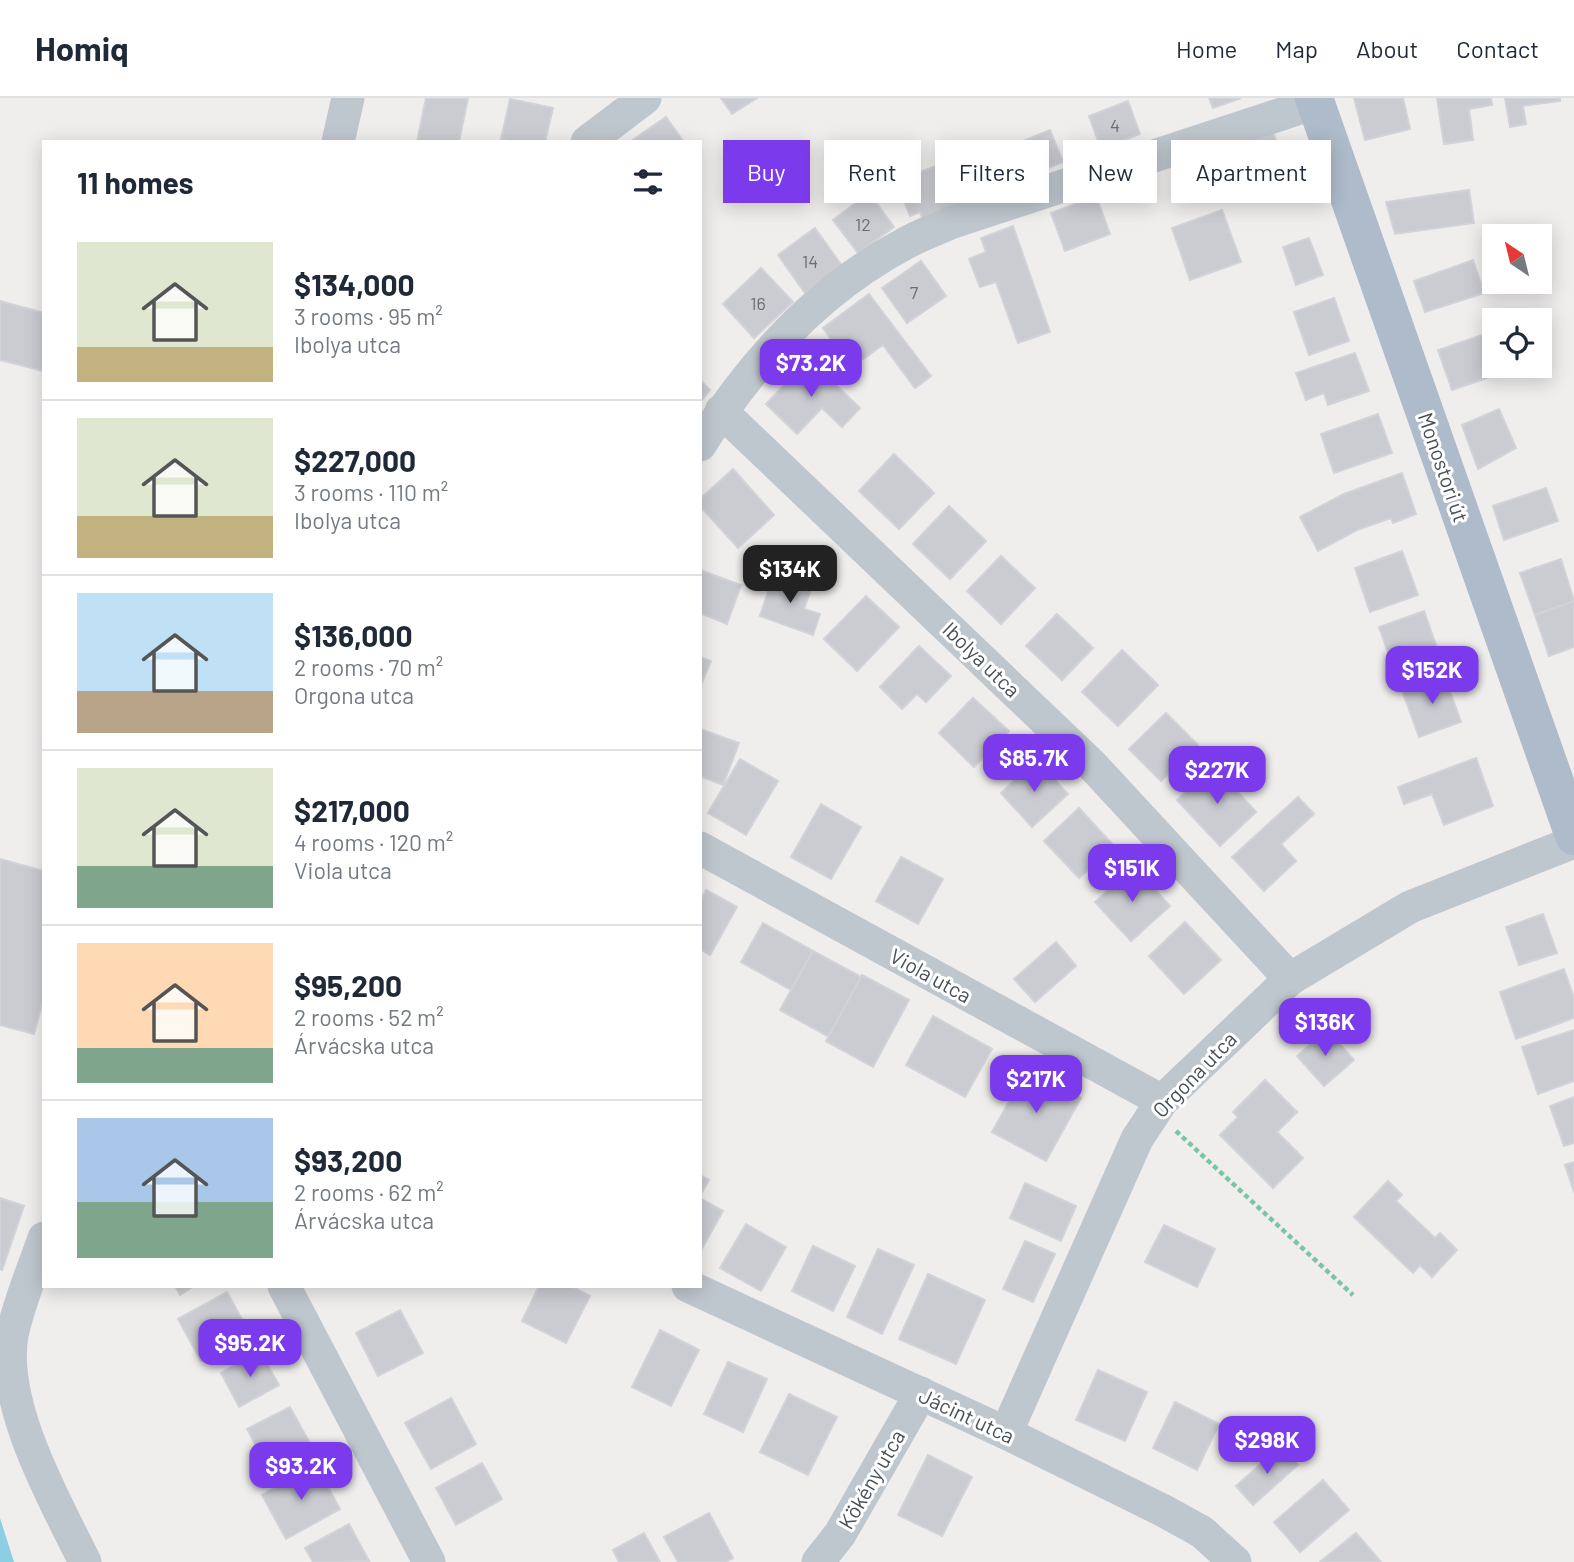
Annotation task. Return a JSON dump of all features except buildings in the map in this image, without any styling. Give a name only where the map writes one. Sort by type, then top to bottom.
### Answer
[{"type":"main road","name":"Monostori út","points":[[1315,100],[1574,836]]},
{"type":"street","points":[[338,140],[348,98]]},
{"type":"street","points":[[590,140],[645,98]]},
{"type":"street","points":[[702,442],[753,369],[797,322],[845,281],[906,243],[950,223],[1315,100]]},
{"type":"street","name":"Ibolya utca","points":[[721,411],[1092,765],[1290,979]]},
{"type":"street","name":"Orgona utca","points":[[1006,1433],[1137,1139],[1159,1106],[1290,979],[1409,907],[1574,842]]},
{"type":"street","name":"Viola utca","points":[[702,849],[1159,1106]]},
{"type":"street","points":[[42,1244],[12,1337],[10,1376],[22,1422],[40,1472],[85,1562]]},
{"type":"street","points":[[285,1288],[429,1562]]},
{"type":"street","name":"Jácint utca","points":[[692,1288],[1006,1433],[1164,1511],[1202,1532],[1235,1562]]},
{"type":"street","name":"Kökény utca","points":[[818,1562],[840,1534],[921,1393]]},
{"type":"path","points":[[1159,1106],[1353,1296]]},
{"type":"water","points":[[0,1518],[14,1562],[0,1562]]}]
